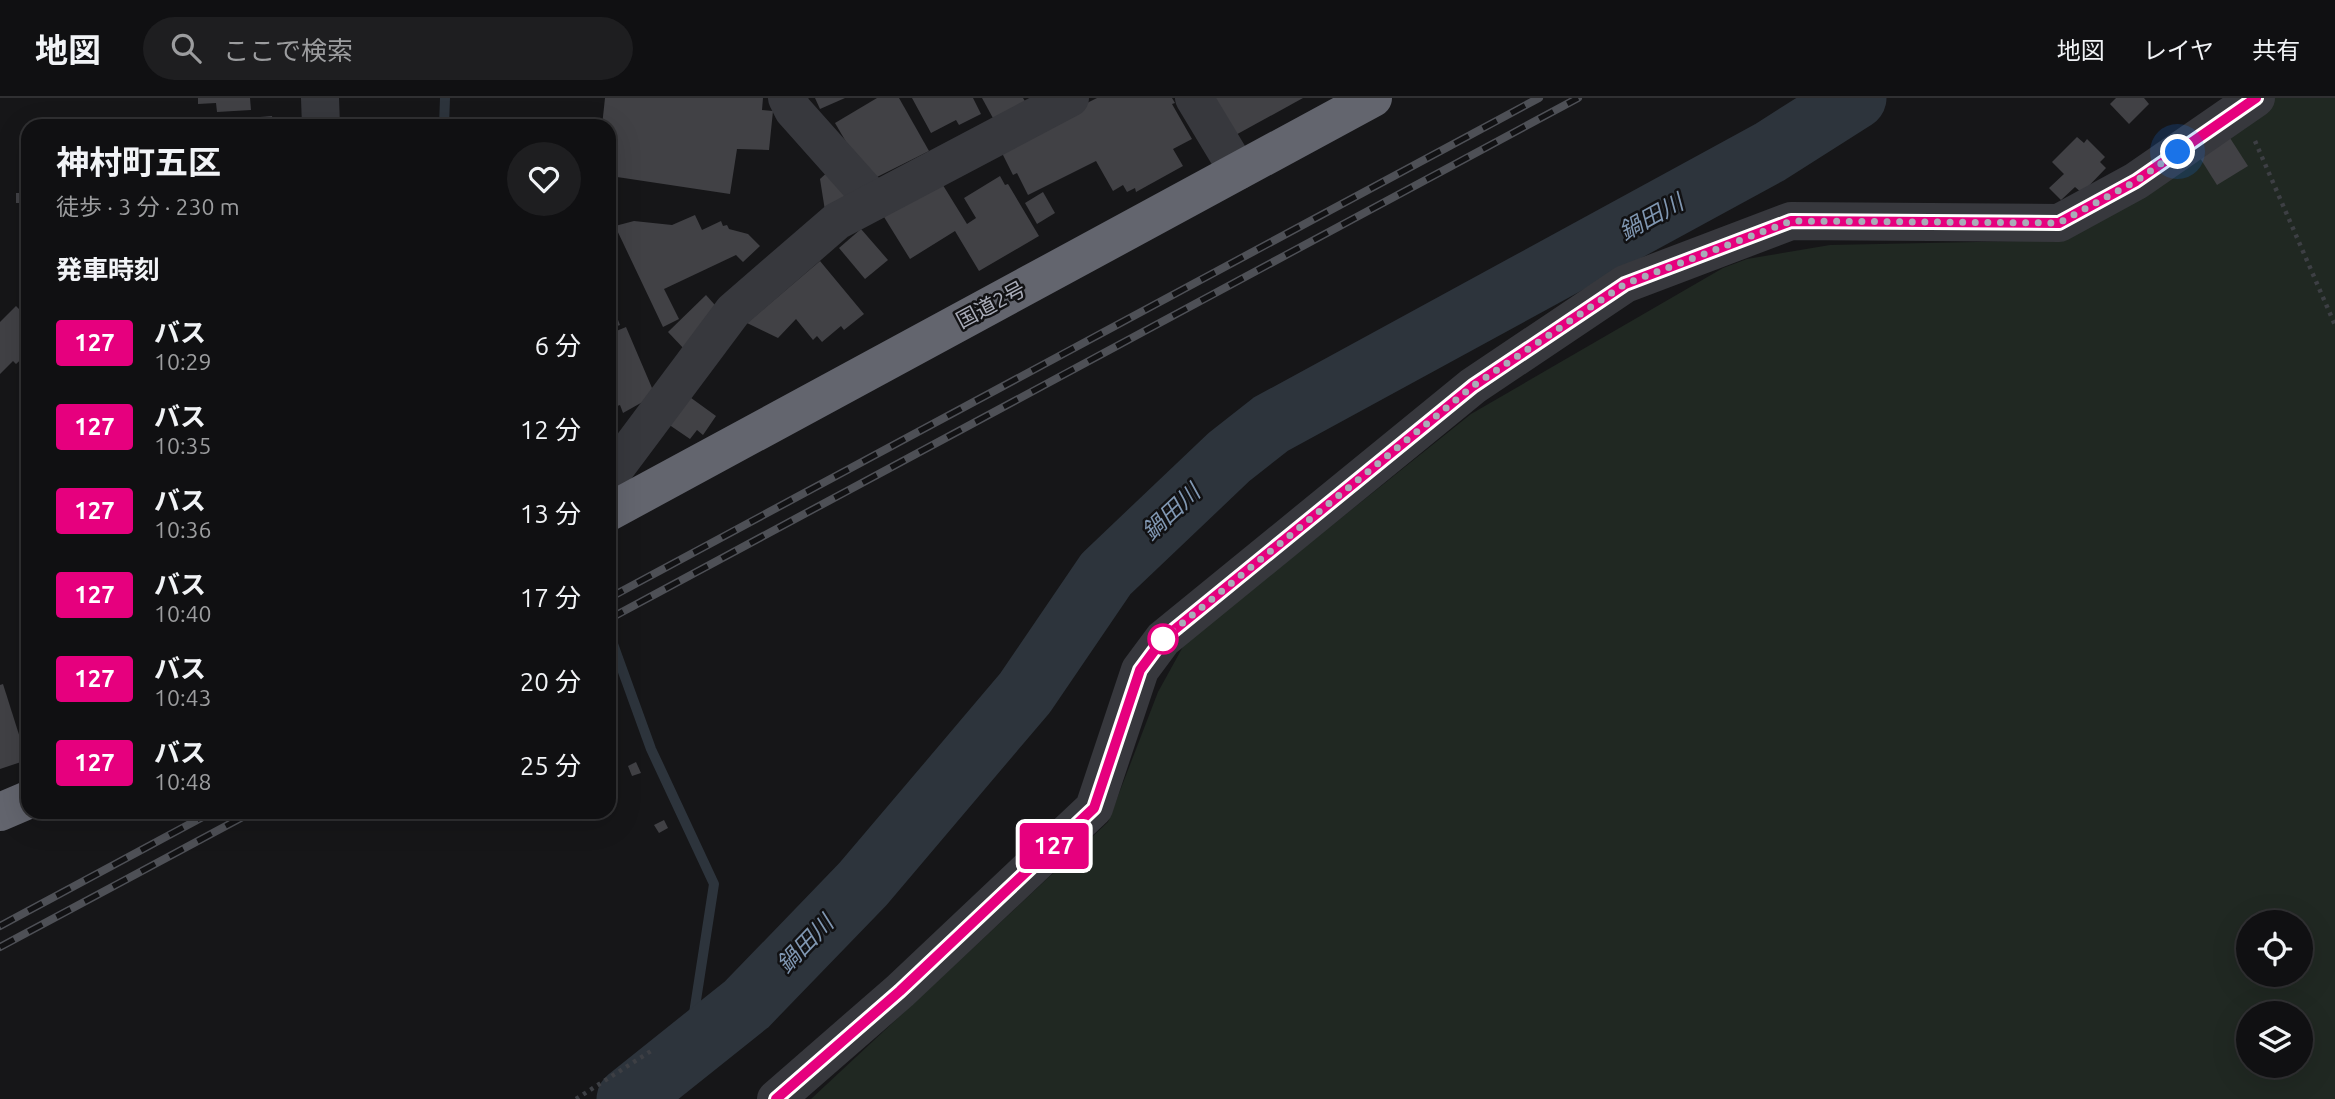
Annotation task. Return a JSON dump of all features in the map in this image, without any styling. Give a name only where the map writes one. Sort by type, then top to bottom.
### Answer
[{"type":"highway","name":"国道2号","points":[[616,508],[1373,98]]},
{"type":"highway","points":[[0,812],[21,803]]},
{"type":"street","points":[[320,98],[321,119]]},
{"type":"street","points":[[787,98],[793,110],[874,201]]},
{"type":"street","points":[[616,467],[687,369],[733,311],[837,221],[1070,98]]},
{"type":"street","points":[[1194,98],[1238,171]]},
{"type":"street","points":[[776,1099],[900,991],[1094,808],[1140,670],[1163,639],[1366,470],[1494,372],[1625,284],[1791,221],[2059,223],[2136,181],[2248,103]]},
{"type":"path","points":[[2248,103],[2335,325]]},
{"type":"path","points":[[576,1099],[651,1051]]},
{"type":"shaded area","points":[[2266,98],[2335,98],[2335,1099],[811,1099],[1108,822],[1158,692],[1185,643],[1471,414],[1723,268],[1747,259],[1830,245],[2024,241]]},
{"type":"building","points":[[198,98],[250,98],[251,110],[217,112],[216,103],[198,104]]},
{"type":"building","points":[[605,98],[763,98],[762,110],[773,111],[769,150],[737,149],[730,194],[617,177],[616,184],[616,119],[603,119]]},
{"type":"building","points":[[815,98],[845,98],[820,109]]},
{"type":"building","points":[[877,98],[899,98],[929,151],[869,181],[835,123]]},
{"type":"building","points":[[912,98],[973,98],[981,114],[959,125],[956,120],[931,133]]},
{"type":"building","points":[[982,98],[1023,98],[1026,103],[994,120]]},
{"type":"building","points":[[1097,98],[1172,98],[1175,103],[1172,104],[1192,139],[1173,149],[1183,166],[1136,192],[1135,188],[1127,192],[1123,185],[1113,191],[1096,161],[1028,195],[1017,173],[1013,175],[999,147]]},
{"type":"building","points":[[1211,98],[1303,98],[1232,137]]},
{"type":"building","points":[[2116,98],[2144,98],[2149,104],[2129,124],[2110,104]]},
{"type":"building","points":[[272,116],[272,119],[236,119]]},
{"type":"building","points":[[2077,137],[2084,143],[2087,139],[2105,157],[2100,162],[2106,168],[2082,193],[2075,187],[2061,200],[2049,188],[2064,174],[2052,162]]},
{"type":"building","points":[[2230,138],[2248,166],[2217,185],[2200,158]]},
{"type":"building","points":[[831,169],[850,193],[826,217],[820,179]]},
{"type":"building","points":[[1000,176],[1005,185],[1008,184],[1039,236],[979,271],[955,231],[910,259],[884,217],[941,182],[967,224],[976,218],[964,198]]},
{"type":"building","points":[[1043,192],[1055,213],[1037,224],[1025,203]]},
{"type":"building","points":[[16,193],[21,193],[21,203],[16,203]]},
{"type":"building","points":[[695,215],[702,230],[721,221],[723,226],[727,225],[729,229],[748,234],[760,246],[743,262],[736,255],[664,289],[679,319],[663,327],[616,226],[634,221],[672,225]]},
{"type":"building","points":[[861,229],[888,260],[865,279],[839,248]]},
{"type":"building","points":[[820,261],[864,314],[844,330],[841,326],[822,342],[817,336],[813,340],[796,319],[778,338],[747,323]]},
{"type":"building","points":[[706,295],[722,313],[686,351],[668,332]]},
{"type":"building","points":[[16,306],[21,311],[21,359],[16,364],[13,361],[0,374],[0,322]]},
{"type":"building","points":[[626,327],[655,395],[623,413],[620,405],[616,406],[616,331]]},
{"type":"building","points":[[687,395],[716,416],[703,435],[697,430],[690,439],[668,424]]},
{"type":"building","points":[[3,684],[21,741],[21,762],[0,769],[0,685]]},
{"type":"building","points":[[636,762],[641,773],[632,776],[628,766]]},
{"type":"building","points":[[664,820],[668,828],[659,833],[654,825]]},
{"type":"waterway","points":[[444,119],[445,98]]},
{"type":"waterway","name":"鍋田川","points":[[628,1099],[747,1004],[863,884],[1025,693],[1106,574],[1229,457],[1271,424],[1770,152],[1855,98]]},
{"type":"waterway","points":[[616,652],[651,749],[714,884],[688,1052]]},
{"type":"railway","points":[[616,594],[1539,98]]},
{"type":"railway","points":[[616,615],[1578,98]]},
{"type":"railway","points":[[0,926],[199,819]]},
{"type":"railway","points":[[0,947],[239,819]]},
{"type":"bus line","name":"127","points":[[776,1099],[900,991],[1094,808],[1140,670],[1163,639],[1366,470],[1473,386],[1625,284],[1791,221],[2059,223],[2136,181],[2256,98]]},
{"type":"route","points":[[1163,639],[1366,470],[1473,386],[1625,284],[1791,221],[2059,223],[2136,181],[2178,152]]}]
